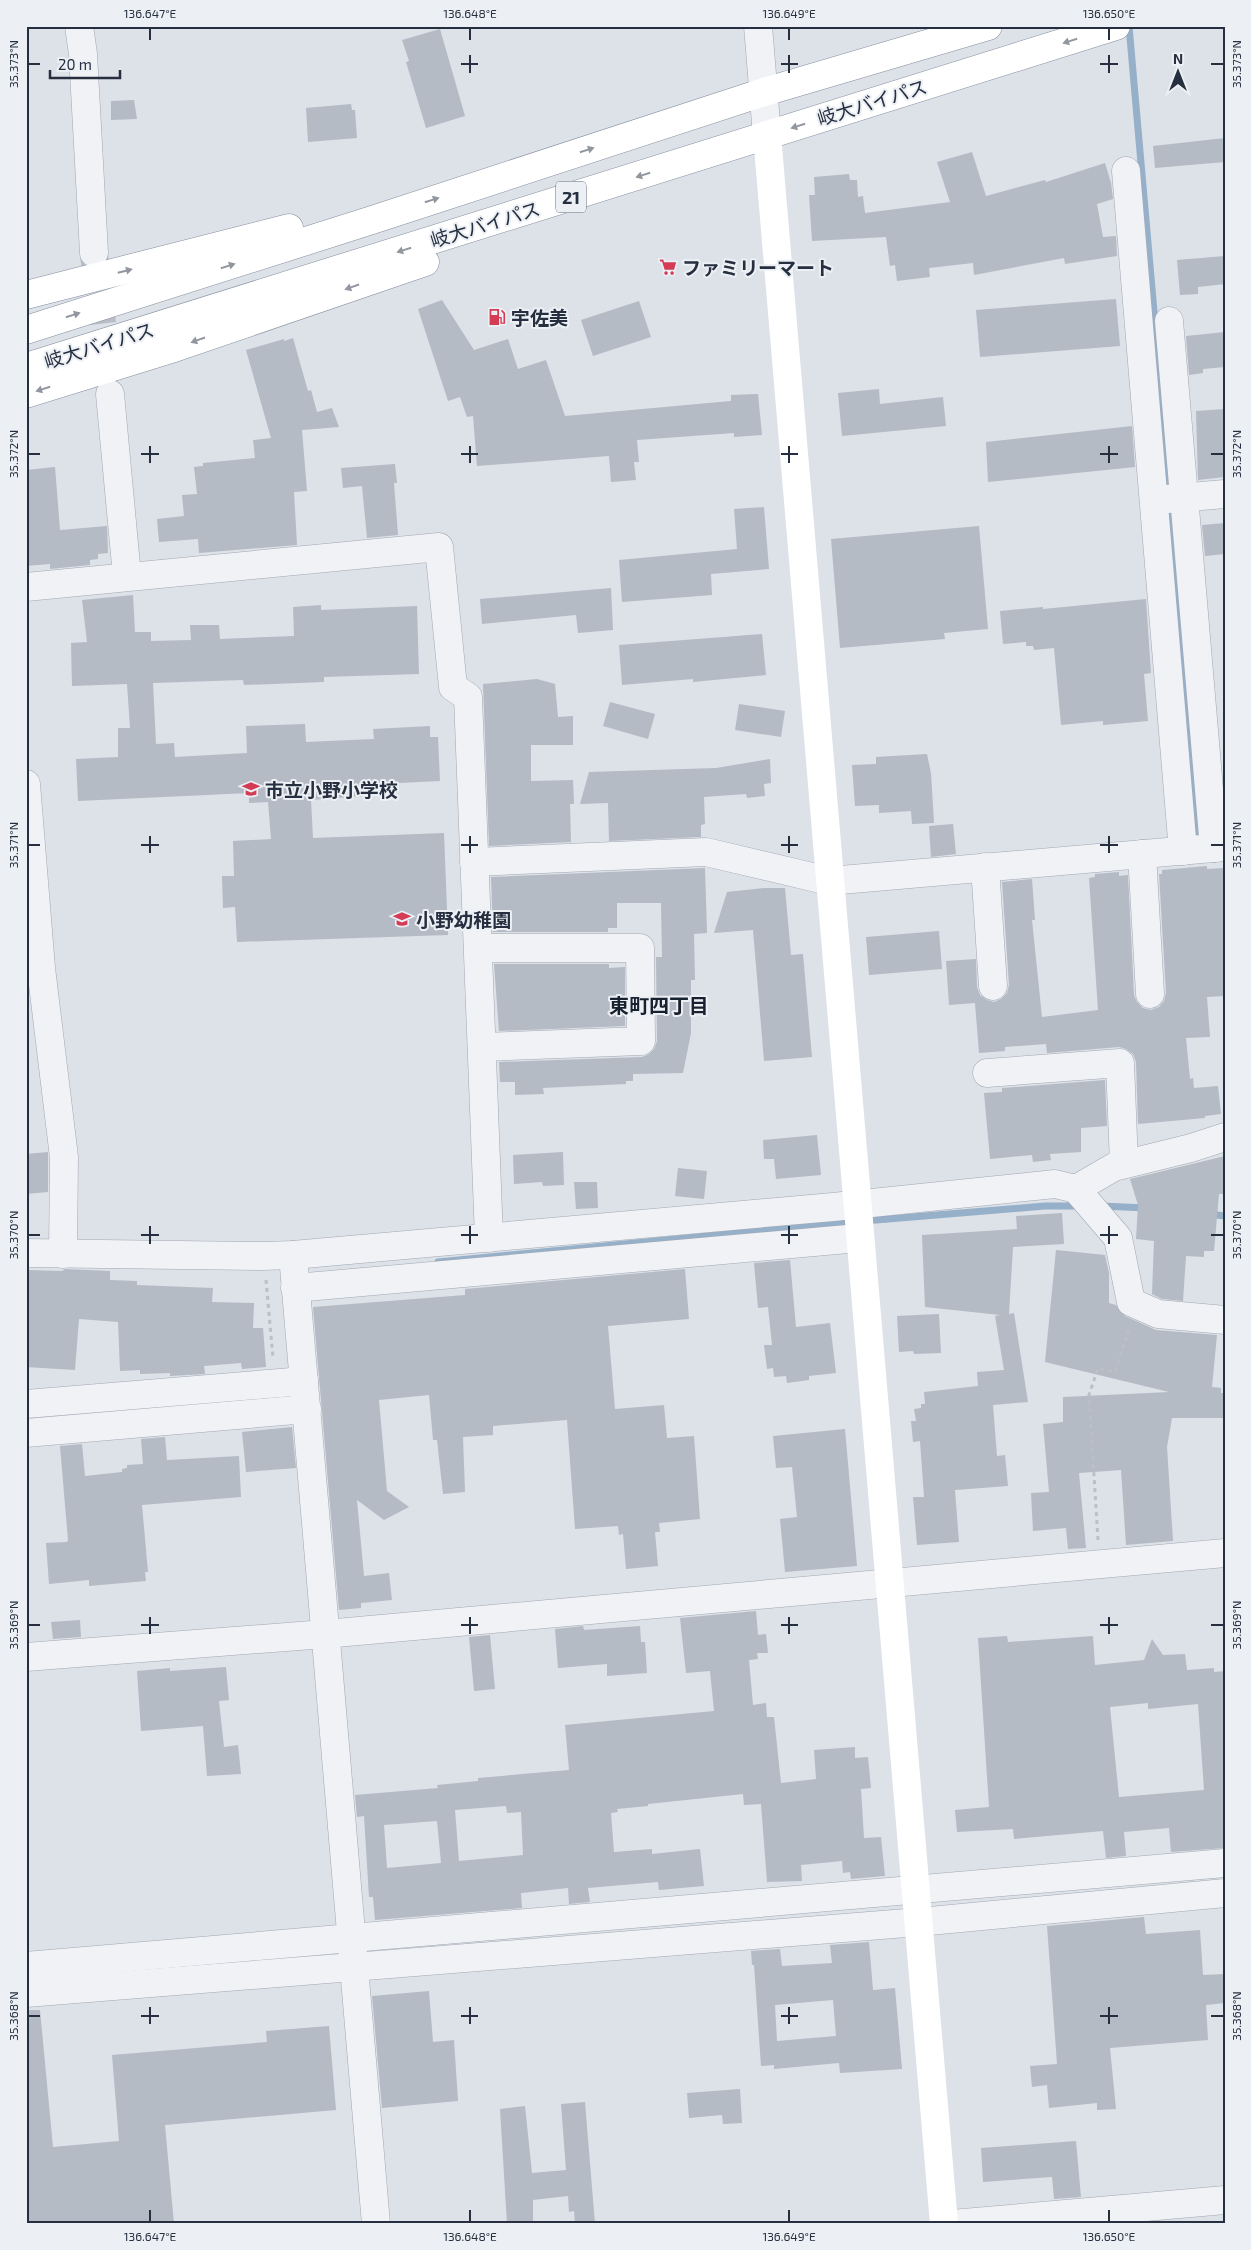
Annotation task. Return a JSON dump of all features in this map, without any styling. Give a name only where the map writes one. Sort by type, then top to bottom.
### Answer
[{"type":"main road","name":"岐大バイパス","points":[[26,330],[369,221],[764,92],[988,26]]},
{"type":"main road","name":"岐大バイパス","points":[[26,367],[1116,26]]},
{"type":"main road","points":[[767,135],[856,1205],[891,1583],[944,2224]]},
{"type":"main road","name":"21","points":[[26,295],[339,216],[369,221]]},
{"type":"main road","points":[[26,394],[168,350],[474,246],[486,224]]},
{"type":"street","points":[[79,26],[83,54],[94,253]]},
{"type":"street","points":[[758,26],[767,135]]},
{"type":"street","points":[[1126,171],[1183,851]]},
{"type":"street","points":[[474,862],[706,852],[829,881],[1219,847],[1169,321]]},
{"type":"street","points":[[110,394],[127,576]]},
{"type":"street","points":[[1153,500],[1225,494]]},
{"type":"street","points":[[26,587],[439,547],[453,687],[468,697],[490,1238]]},
{"type":"street","points":[[26,784],[28,839],[41,968],[64,1157],[63,1254]]},
{"type":"street","points":[[1142,854],[1150,994]]},
{"type":"street","points":[[985,867],[993,986]]},
{"type":"street","points":[[479,948],[640,948],[641,1041],[482,1047]]},
{"type":"street","points":[[987,1073],[1120,1063],[1124,1164]]},
{"type":"street","points":[[1076,1189],[1114,1167],[1225,1137]]},
{"type":"street","points":[[26,1253],[292,1255],[856,1205],[1055,1184],[1076,1189],[1118,1238],[1131,1302],[1158,1314],[1225,1320]]},
{"type":"street","points":[[295,1288],[859,1238]]},
{"type":"street","points":[[292,1255],[307,1409],[376,2224]]},
{"type":"street","points":[[26,1404],[304,1381]]},
{"type":"street","points":[[26,1433],[307,1409]]},
{"type":"street","points":[[26,1657],[326,1634],[1225,1553]]},
{"type":"street","points":[[26,1966],[351,1936],[1225,1863]]},
{"type":"street","points":[[26,1993],[919,1922],[1225,1893]]},
{"type":"street","points":[[952,2224],[1225,2200]]},
{"type":"path","points":[[263,1256],[276,1383]]},
{"type":"path","points":[[1100,1564],[1089,1395],[1098,1368],[1115,1372],[1136,1304]]},
{"type":"building","points":[[440,29],[465,116],[426,128],[406,62],[409,61],[402,40]]},
{"type":"building","points":[[134,100],[137,119],[111,120],[111,101]]},
{"type":"building","points":[[351,104],[352,110],[355,110],[357,138],[308,142],[306,108]]},
{"type":"building","points":[[1225,138],[1225,162],[1155,168],[1153,146]]},
{"type":"building","points":[[972,152],[986,196],[1045,180],[1046,182],[1105,163],[1111,183],[1113,199],[1097,204],[1103,237],[1116,236],[1117,256],[1065,264],[1064,258],[974,275],[973,263],[929,268],[930,277],[897,281],[895,265],[890,266],[886,237],[812,241],[809,195],[815,195],[814,177],[849,174],[850,180],[857,180],[858,197],[863,196],[865,213],[950,202],[937,162]]},
{"type":"building","points":[[1225,256],[1225,284],[1198,287],[1198,294],[1180,295],[1177,260]]},
{"type":"building","points":[[1116,299],[1120,346],[980,357],[976,310]]},
{"type":"building","points":[[442,300],[474,350],[508,339],[518,369],[546,360],[565,416],[731,401],[731,395],[758,394],[762,435],[734,437],[734,433],[637,440],[639,462],[634,462],[636,480],[611,482],[609,456],[477,466],[473,416],[467,417],[460,397],[448,401],[418,309]]},
{"type":"building","points":[[639,301],[651,337],[593,356],[581,320]]},
{"type":"building","points":[[1225,332],[1225,367],[1203,369],[1203,373],[1189,375],[1186,336]]},
{"type":"building","points":[[293,338],[308,391],[311,390],[317,412],[332,408],[339,427],[302,430],[307,491],[294,492],[297,545],[199,553],[198,539],[159,542],[157,519],[184,516],[182,495],[197,494],[194,467],[203,466],[203,463],[255,458],[253,440],[271,438],[246,350]]},
{"type":"building","points":[[879,389],[880,404],[943,397],[946,426],[842,436],[838,393]]},
{"type":"building","points":[[1225,409],[1225,477],[1198,480],[1196,411]]},
{"type":"building","points":[[1132,426],[1135,467],[988,482],[986,442]]},
{"type":"building","points":[[395,464],[397,483],[394,483],[398,535],[367,538],[362,486],[343,488],[341,468]]},
{"type":"building","points":[[55,467],[60,530],[107,526],[108,553],[98,554],[98,559],[90,560],[90,565],[50,569],[50,564],[26,566],[26,470]]},
{"type":"building","points":[[764,507],[769,569],[711,574],[712,595],[622,602],[619,560],[737,549],[734,509]]},
{"type":"building","points":[[1225,523],[1225,554],[1205,556],[1202,525]]},
{"type":"building","points":[[979,526],[988,629],[944,633],[945,639],[840,648],[831,539]]},
{"type":"building","points":[[611,588],[613,630],[578,633],[576,615],[482,624],[480,599]]},
{"type":"building","points":[[133,595],[135,632],[151,632],[151,641],[191,640],[190,625],[219,625],[220,639],[294,636],[293,607],[321,605],[321,610],[417,606],[419,674],[324,677],[324,682],[244,685],[243,680],[153,683],[156,744],[174,743],[175,757],[247,753],[246,726],[305,724],[306,742],[374,739],[373,729],[430,726],[430,737],[438,737],[440,781],[378,784],[378,795],[311,800],[313,838],[444,833],[448,935],[237,942],[235,907],[223,908],[222,876],[234,876],[233,841],[271,839],[268,802],[249,803],[249,793],[78,801],[76,759],[118,757],[118,728],[130,728],[127,684],[72,686],[71,643],[87,642],[82,600]]},
{"type":"building","points":[[1146,599],[1151,673],[1144,674],[1148,721],[1103,725],[1103,721],[1061,725],[1054,648],[1034,650],[1033,646],[1026,646],[1026,642],[1003,644],[1000,611],[1043,607],[1043,609]]},
{"type":"building","points":[[762,634],[766,675],[693,682],[693,679],[622,685],[619,645]]},
{"type":"building","points":[[537,679],[555,684],[558,717],[573,716],[573,745],[531,745],[531,781],[573,780],[574,804],[570,804],[571,842],[489,846],[483,684]]},
{"type":"building","points":[[610,702],[655,714],[648,739],[603,726]]},
{"type":"building","points":[[739,704],[785,711],[781,737],[735,730]]},
{"type":"building","points":[[927,754],[931,773],[934,823],[912,824],[911,811],[879,813],[879,805],[855,806],[852,765],[876,764],[876,757]]},
{"type":"building","points":[[770,759],[771,783],[764,784],[765,796],[747,798],[746,794],[704,797],[705,824],[701,825],[701,837],[609,841],[608,803],[580,804],[589,772],[716,768]]},
{"type":"building","points":[[953,824],[956,854],[931,857],[929,826]]},
{"type":"building","points":[[1207,866],[1207,869],[1225,868],[1225,996],[1207,997],[1210,1037],[1186,1038],[1190,1079],[1193,1078],[1194,1088],[1218,1086],[1221,1114],[1205,1116],[1205,1118],[1138,1124],[1136,1062],[1133,1054],[1119,1047],[1047,1053],[1046,1044],[1005,1047],[1005,1051],[979,1053],[975,1003],[949,1005],[946,961],[976,959],[977,987],[980,995],[994,1002],[1001,999],[1007,993],[1009,985],[1002,882],[1032,879],[1035,920],[1032,920],[1042,1017],[1098,1010],[1089,878],[1095,877],[1095,874],[1119,872],[1119,876],[1128,875],[1134,995],[1137,1002],[1143,1008],[1151,1010],[1159,1007],[1164,1001],[1166,993],[1159,874],[1162,874],[1162,870]]},
{"type":"building","points":[[705,868],[707,933],[694,934],[695,980],[691,980],[691,1033],[683,1073],[633,1074],[633,1081],[626,1081],[626,1084],[543,1088],[544,1094],[515,1095],[515,1082],[500,1082],[499,1062],[642,1057],[654,1049],[657,1041],[656,957],[662,957],[661,903],[617,903],[617,928],[608,928],[608,932],[493,932],[491,877]]},
{"type":"building","points":[[785,888],[791,955],[803,954],[812,1057],[764,1061],[753,930],[714,933],[727,892]]},
{"type":"building","points":[[939,931],[942,969],[869,975],[866,937]]},
{"type":"building","points":[[494,964],[609,964],[609,968],[625,967],[625,1026],[499,1031]]},
{"type":"building","points":[[1105,1080],[1107,1126],[1081,1128],[1081,1152],[1050,1154],[1051,1160],[1033,1162],[1032,1155],[990,1159],[984,1093],[1002,1092],[1002,1088]]},
{"type":"building","points":[[817,1135],[821,1175],[776,1179],[774,1159],[764,1159],[763,1140]]},
{"type":"building","points":[[48,1152],[48,1192],[26,1194],[26,1154]]},
{"type":"building","points":[[563,1152],[564,1185],[543,1186],[542,1182],[514,1184],[513,1155]]},
{"type":"building","points":[[1225,1156],[1225,1194],[1219,1194],[1214,1251],[1204,1251],[1204,1257],[1186,1256],[1183,1301],[1162,1299],[1152,1294],[1154,1241],[1136,1239],[1138,1205],[1130,1179]]},
{"type":"building","points":[[678,1168],[707,1171],[704,1199],[675,1196]]},
{"type":"building","points":[[574,1182],[597,1182],[598,1208],[576,1209]]},
{"type":"building","points":[[1062,1213],[1064,1244],[1013,1247],[1009,1314],[1014,1313],[1028,1402],[993,1405],[997,1456],[1005,1455],[1008,1486],[955,1490],[959,1542],[917,1545],[913,1497],[924,1497],[920,1441],[913,1442],[911,1421],[916,1421],[914,1409],[921,1408],[921,1404],[925,1404],[924,1392],[978,1386],[977,1372],[1004,1370],[995,1316],[1000,1315],[925,1307],[922,1235],[1017,1229],[1016,1216]]},
{"type":"building","points":[[1056,1250],[1105,1255],[1109,1273],[1109,1303],[1116,1305],[1125,1316],[1156,1330],[1217,1335],[1212,1387],[1221,1388],[1221,1393],[1225,1393],[1225,1418],[1172,1418],[1167,1447],[1173,1541],[1126,1545],[1121,1470],[1079,1473],[1086,1548],[1068,1549],[1066,1528],[1033,1531],[1031,1493],[1049,1492],[1043,1424],[1063,1422],[1063,1397],[1169,1392],[1045,1362]]},
{"type":"building","points":[[790,1260],[796,1327],[830,1323],[836,1373],[809,1376],[809,1380],[787,1383],[786,1376],[774,1377],[773,1368],[767,1369],[764,1345],[772,1345],[768,1307],[758,1308],[754,1263]]},
{"type":"building","points":[[65,1269],[110,1271],[110,1280],[137,1281],[137,1285],[213,1288],[212,1302],[254,1303],[253,1328],[263,1328],[266,1367],[242,1369],[241,1363],[204,1366],[205,1374],[170,1376],[170,1373],[140,1374],[140,1370],[120,1371],[118,1322],[79,1319],[75,1370],[26,1367],[26,1270],[62,1271]]},
{"type":"building","points":[[685,1269],[689,1319],[608,1326],[615,1409],[664,1405],[667,1438],[694,1436],[700,1519],[659,1523],[660,1532],[655,1532],[658,1566],[626,1569],[623,1534],[619,1535],[618,1526],[575,1529],[567,1420],[493,1426],[493,1435],[463,1437],[465,1492],[443,1494],[437,1440],[433,1440],[429,1395],[379,1400],[387,1491],[409,1507],[384,1520],[357,1500],[364,1576],[389,1573],[392,1600],[361,1603],[361,1608],[339,1610],[313,1307],[465,1295],[465,1289]]},
{"type":"building","points":[[939,1314],[941,1353],[914,1354],[913,1351],[899,1352],[897,1316]]},
{"type":"building","points":[[292,1427],[296,1468],[246,1472],[242,1432]]},
{"type":"building","points":[[845,1429],[857,1566],[785,1572],[780,1519],[797,1517],[792,1467],[776,1468],[773,1436]]},
{"type":"building","points":[[165,1437],[167,1460],[239,1456],[241,1497],[142,1505],[148,1572],[145,1572],[146,1581],[89,1586],[89,1580],[49,1584],[46,1543],[67,1542],[68,1540],[60,1446],[82,1444],[85,1476],[122,1472],[122,1469],[127,1468],[127,1465],[143,1464],[141,1439]]},
{"type":"building","points":[[756,1611],[758,1635],[766,1634],[768,1653],[757,1653],[758,1659],[749,1660],[753,1705],[766,1703],[767,1717],[774,1717],[781,1783],[816,1779],[814,1750],[855,1747],[855,1758],[868,1757],[871,1788],[861,1789],[864,1838],[881,1837],[885,1876],[851,1879],[850,1872],[843,1873],[842,1861],[801,1865],[802,1881],[767,1882],[761,1804],[744,1805],[743,1794],[648,1804],[648,1806],[617,1809],[618,1812],[611,1813],[614,1852],[652,1849],[652,1854],[700,1849],[704,1886],[659,1890],[658,1882],[588,1888],[590,1902],[569,1904],[568,1888],[521,1893],[522,1908],[375,1920],[373,1897],[369,1897],[364,1816],[357,1817],[355,1795],[438,1788],[437,1785],[478,1781],[478,1778],[569,1770],[565,1725],[714,1711],[710,1671],[686,1673],[680,1618]],"holes":[[[506,1806],[507,1813],[521,1812],[523,1855],[459,1861],[455,1810]],[[437,1821],[441,1863],[387,1868],[384,1825]]]},
{"type":"building","points":[[80,1620],[81,1637],[53,1639],[51,1622]]},
{"type":"building","points":[[583,1626],[584,1630],[640,1626],[641,1642],[645,1642],[647,1673],[607,1676],[607,1664],[558,1668],[555,1629]]},
{"type":"building","points":[[490,1635],[495,1689],[474,1691],[469,1637]]},
{"type":"building","points":[[1007,1636],[1008,1642],[1093,1636],[1095,1665],[1144,1660],[1152,1639],[1163,1655],[1185,1654],[1187,1670],[1214,1668],[1214,1672],[1225,1671],[1225,1848],[1171,1852],[1169,1828],[1124,1832],[1126,1856],[1106,1858],[1103,1831],[1014,1839],[1013,1829],[957,1832],[955,1810],[989,1807],[978,1638]],"holes":[[[1148,1703],[1148,1709],[1198,1704],[1204,1790],[1119,1797],[1110,1707]]]},
{"type":"building","points":[[226,1667],[229,1700],[219,1701],[224,1747],[238,1745],[241,1774],[207,1776],[203,1726],[141,1731],[137,1671],[170,1668],[170,1671]]},
{"type":"building","points":[[1144,1917],[1146,1934],[1200,1930],[1203,1975],[1225,1974],[1225,2003],[1206,2005],[1208,2040],[1110,2048],[1116,2109],[1097,2110],[1097,2103],[1049,2108],[1047,2085],[1032,2087],[1030,2066],[1057,2064],[1047,1926]]},
{"type":"building","points":[[869,1942],[873,1990],[895,1988],[902,2069],[840,2073],[839,2063],[774,2069],[774,2065],[761,2066],[754,1965],[752,1965],[751,1951],[780,1949],[782,1966],[832,1963],[830,1945]],"holes":[[[833,2000],[836,2036],[777,2041],[775,2005]]]},
{"type":"building","points":[[429,1991],[433,2042],[454,2040],[458,2101],[382,2108],[372,1996]]},
{"type":"building","points":[[26,2010],[40,2010],[53,2147],[119,2141],[112,2055],[267,2042],[266,2031],[329,2026],[336,2110],[165,2125],[174,2224],[26,2224],[26,2207],[29,2207],[26,2168]]},
{"type":"building","points":[[740,2089],[742,2123],[723,2124],[722,2115],[689,2118],[687,2093]]},
{"type":"building","points":[[585,2102],[595,2224],[575,2224],[574,2211],[569,2212],[568,2196],[533,2200],[533,2224],[507,2224],[500,2109],[525,2106],[532,2173],[566,2170],[561,2104]]},
{"type":"building","points":[[1076,2141],[1081,2197],[1054,2199],[1052,2177],[983,2182],[981,2148]]},
{"type":"waterway","points":[[1129,26],[1170,494]]},
{"type":"waterway","points":[[1170,505],[1198,833],[1208,831]]},
{"type":"waterway","points":[[864,1221],[1045,1206],[1080,1206]]},
{"type":"waterway","points":[[1101,1206],[1147,1208]]},
{"type":"waterway","points":[[1208,1214],[1225,1216]]},
{"type":"waterway","points":[[438,1262],[853,1222]]},
{"type":"tunnel","points":[[94,254],[107,366]]},
{"type":"place","name":"ファミリーマート","points":[[668,267]]},
{"type":"place","name":"宇佐美","points":[[497,317]]},
{"type":"place","name":"市立小野小学校","points":[[251,789]]},
{"type":"place","name":"小野幼稚園","points":[[402,919]]},
{"type":"district","name":"東町四丁目","points":[[659,1005]]}]
